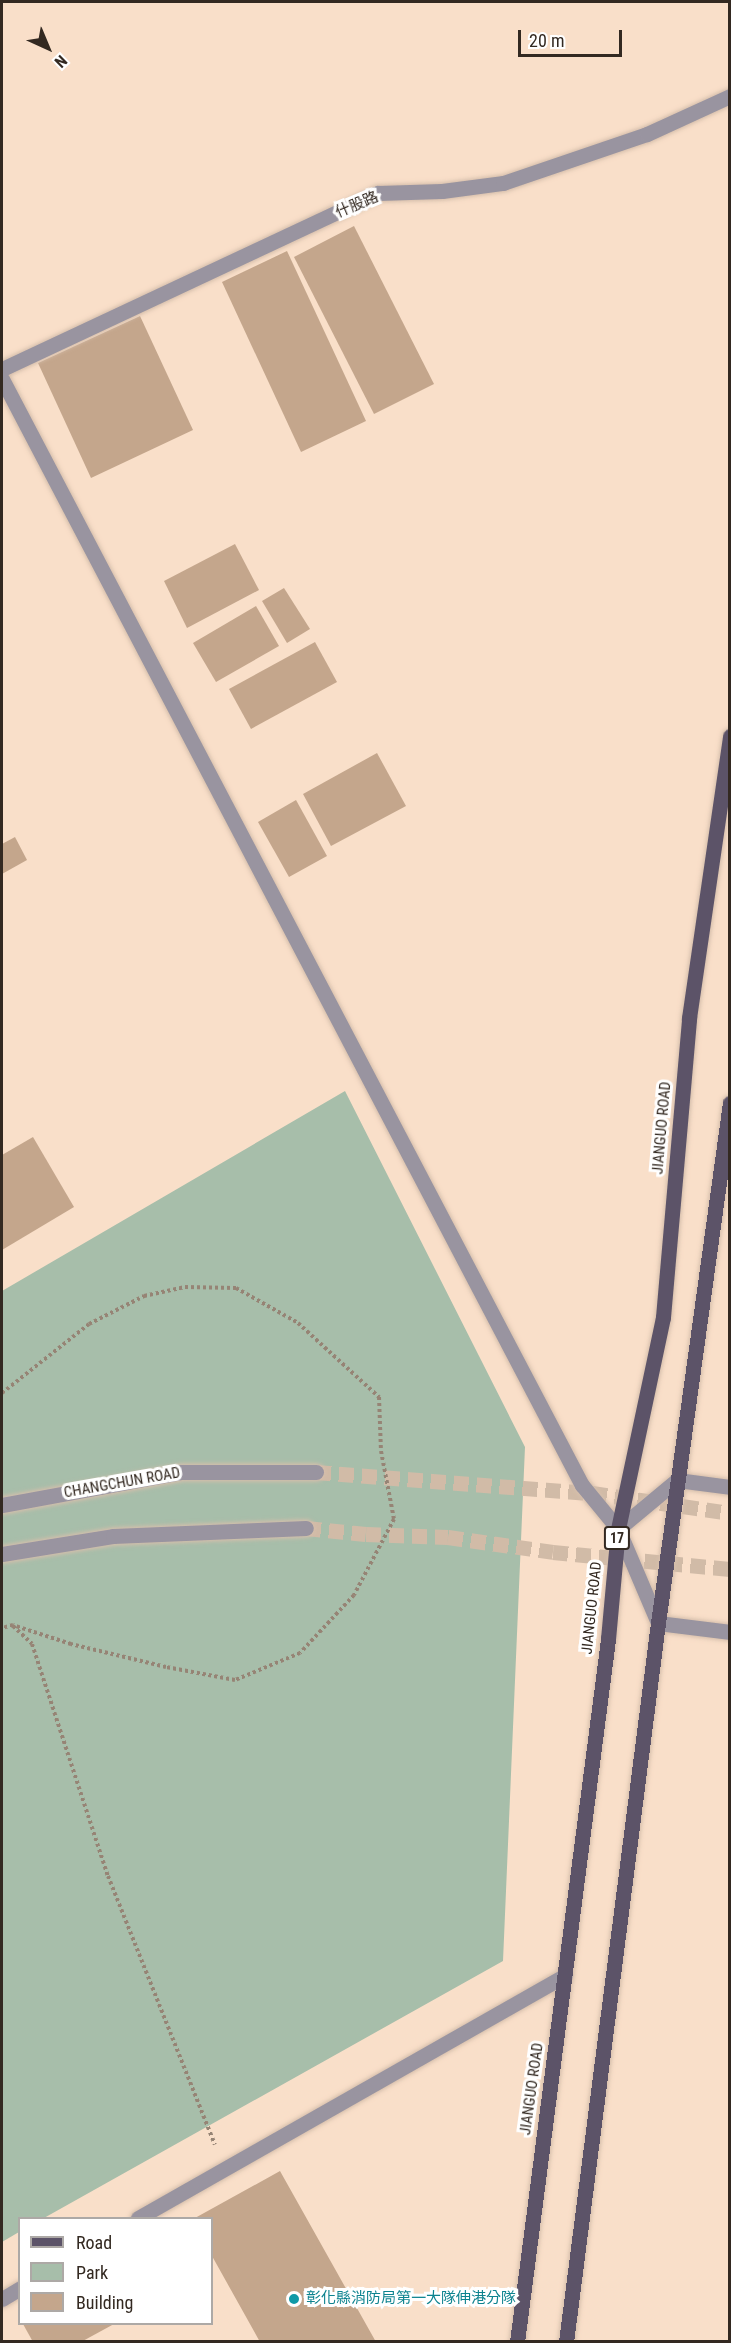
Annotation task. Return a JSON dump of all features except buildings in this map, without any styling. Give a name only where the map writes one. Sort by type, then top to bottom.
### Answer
[{"type":"main road","name":"JIANGUO ROAD","points":[[517,2342],[608,1639],[618,1529],[663,1317],[689,1018],[729,736]]},
{"type":"main road","points":[[566,2342],[658,1623],[729,1103]]},
{"type":"street","name":"什股路","points":[[2,369],[378,193],[442,191],[503,183],[647,134],[729,96]]},
{"type":"street","points":[[2,379],[582,1485],[618,1529],[658,1623],[729,1632]]},
{"type":"street","name":"CHANGCHUN ROAD","points":[[2,1505],[182,1472],[316,1472]]},
{"type":"street","points":[[618,1529],[677,1480],[729,1487]]},
{"type":"street","points":[[2,1554],[113,1536],[306,1528]]},
{"type":"street","points":[[140,2217],[565,1975]]},
{"type":"street","points":[[2,2299],[18,2289]]},
{"type":"path","points":[[13,1626],[32,1644],[108,1876],[224,2168]]},
{"type":"green space","points":[[345,1091],[525,1447],[503,1961],[46,2217],[18,2217],[18,2233],[2,2242],[2,1291]]},
{"type":"tunnel","points":[[316,1472],[592,1493],[730,1513]]},
{"type":"tunnel","points":[[306,1528],[366,1534],[448,1537],[553,1552],[730,1569]]},
{"type":"place","name":"彰化縣消防局第一大隊伸港分隊","points":[[294,2299]]}]
